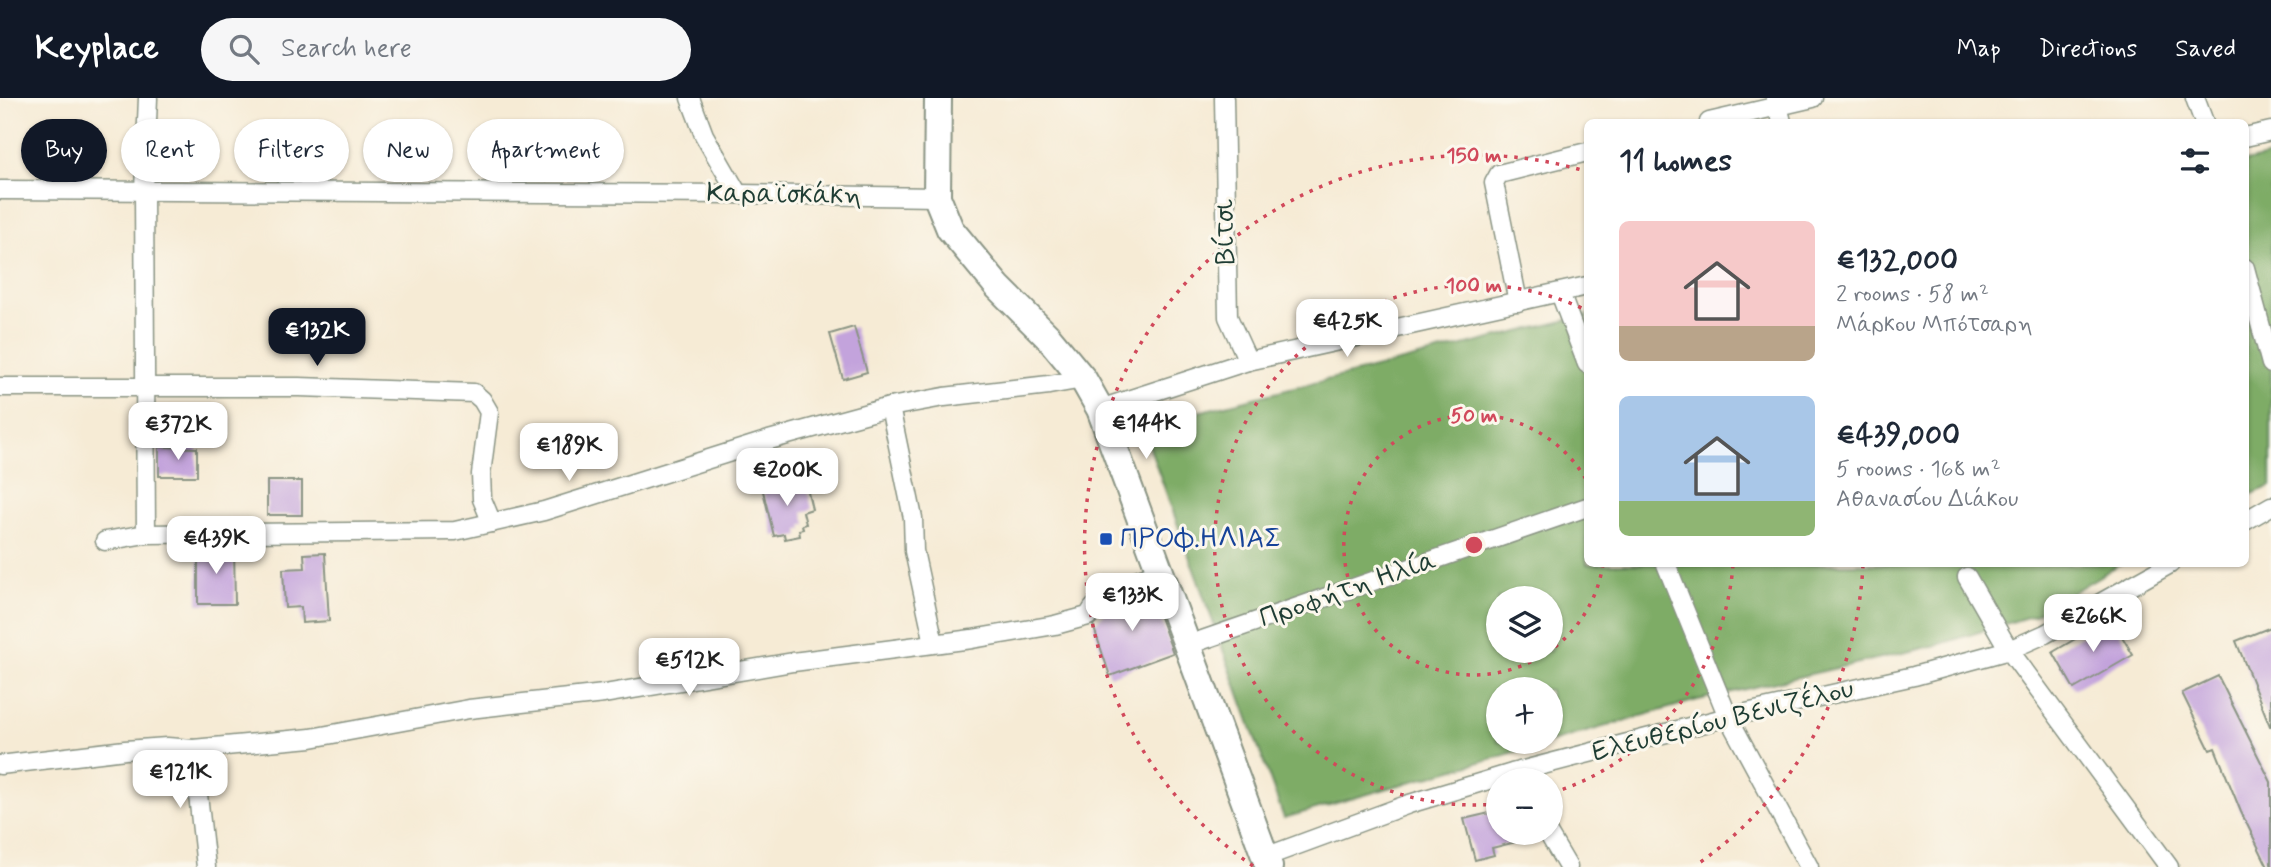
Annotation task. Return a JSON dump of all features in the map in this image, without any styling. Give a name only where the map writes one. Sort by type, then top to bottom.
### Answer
[{"type":"street","points":[[146,534],[144,191],[148,98]]},
{"type":"street","points":[[690,98],[704,135],[738,194]]},
{"type":"street","points":[[938,98],[937,197],[943,214],[959,241],[998,287],[1049,338],[1083,379],[1100,409],[1267,862]]},
{"type":"street","name":"Βίτσι","points":[[1224,98],[1228,317],[1248,361]]},
{"type":"street","points":[[1725,119],[1779,109],[1813,98]]},
{"type":"street","points":[[2195,98],[2203,119]]},
{"type":"street","points":[[2249,136],[2271,131]]},
{"type":"street","points":[[1518,302],[1494,183],[1499,174],[1584,153]]},
{"type":"street","name":"Καραϊσκάκη","points":[[0,190],[937,197]]},
{"type":"street","points":[[2249,283],[2271,364]]},
{"type":"street","points":[[1100,409],[1248,361],[1584,287]]},
{"type":"street","points":[[1560,293],[1584,356]]},
{"type":"street","points":[[105,541],[146,534],[456,531],[544,511],[769,440],[890,407],[944,397],[1083,379]]},
{"type":"street","points":[[0,387],[299,387],[474,393],[489,412],[481,474],[482,499],[492,523]]},
{"type":"street","points":[[890,407],[913,518],[914,551],[934,643]]},
{"type":"street","points":[[2249,519],[2271,506]]},
{"type":"street","name":"Προφήτη Ηλία","points":[[1188,645],[1584,508]]},
{"type":"street","points":[[1667,567],[1728,717],[1809,867]]},
{"type":"street","name":"Ελευθερίου Βενιζέλου","points":[[1546,768],[1728,717],[1914,676],[2009,650],[2045,634],[2165,567]]},
{"type":"street","points":[[0,765],[125,750],[167,747],[193,749],[311,738],[469,709],[604,694],[702,676],[1015,632],[1088,617],[1094,605],[1106,595],[1161,571]]},
{"type":"street","points":[[1967,577],[2009,650],[2169,867]]},
{"type":"street","points":[[193,749],[206,867]]},
{"type":"street","name":"Ελευθερίου Βενιζέλου","points":[[1267,862],[1409,804],[1486,784]]},
{"type":"street","points":[[1555,845],[1568,867]]},
{"type":"green space","points":[[2271,156],[2271,486],[2249,495],[2249,161]]},
{"type":"green space","points":[[1584,316],[1584,567],[2115,567],[2034,615],[1937,645],[1694,701],[1563,739],[1563,677],[1486,677],[1486,754],[1508,754],[1284,818],[1142,426]]},
{"type":"building","points":[[854,327],[867,372],[843,379],[830,334]]},
{"type":"building","points":[[159,447],[197,448],[197,476],[159,476]]},
{"type":"building","points":[[789,480],[791,488],[806,484],[812,509],[803,512],[806,524],[799,530],[800,536],[785,539],[784,534],[774,536],[762,487]]},
{"type":"building","points":[[267,481],[302,481],[302,515],[267,515]]},
{"type":"building","points":[[234,547],[235,604],[198,604],[198,548]]},
{"type":"building","points":[[325,553],[329,621],[302,623],[301,607],[285,608],[283,569],[305,568],[304,554]]},
{"type":"building","points":[[1149,587],[1173,653],[1110,676],[1093,625],[1116,602]]},
{"type":"building","points":[[2111,618],[2133,655],[2074,689],[2053,652]]},
{"type":"building","points":[[2271,627],[2271,726],[2270,726],[2236,641]]},
{"type":"building","points":[[2218,676],[2271,782],[2271,867],[2268,867],[2241,812],[2215,748],[2210,750],[2182,693]]},
{"type":"building","points":[[1486,814],[1486,845],[1504,845],[1492,848],[1494,855],[1475,860],[1464,819]]},
{"type":"place","name":"ΠΡΟΦ.ΗΛΙΑΣ","points":[[1106,539]]}]
